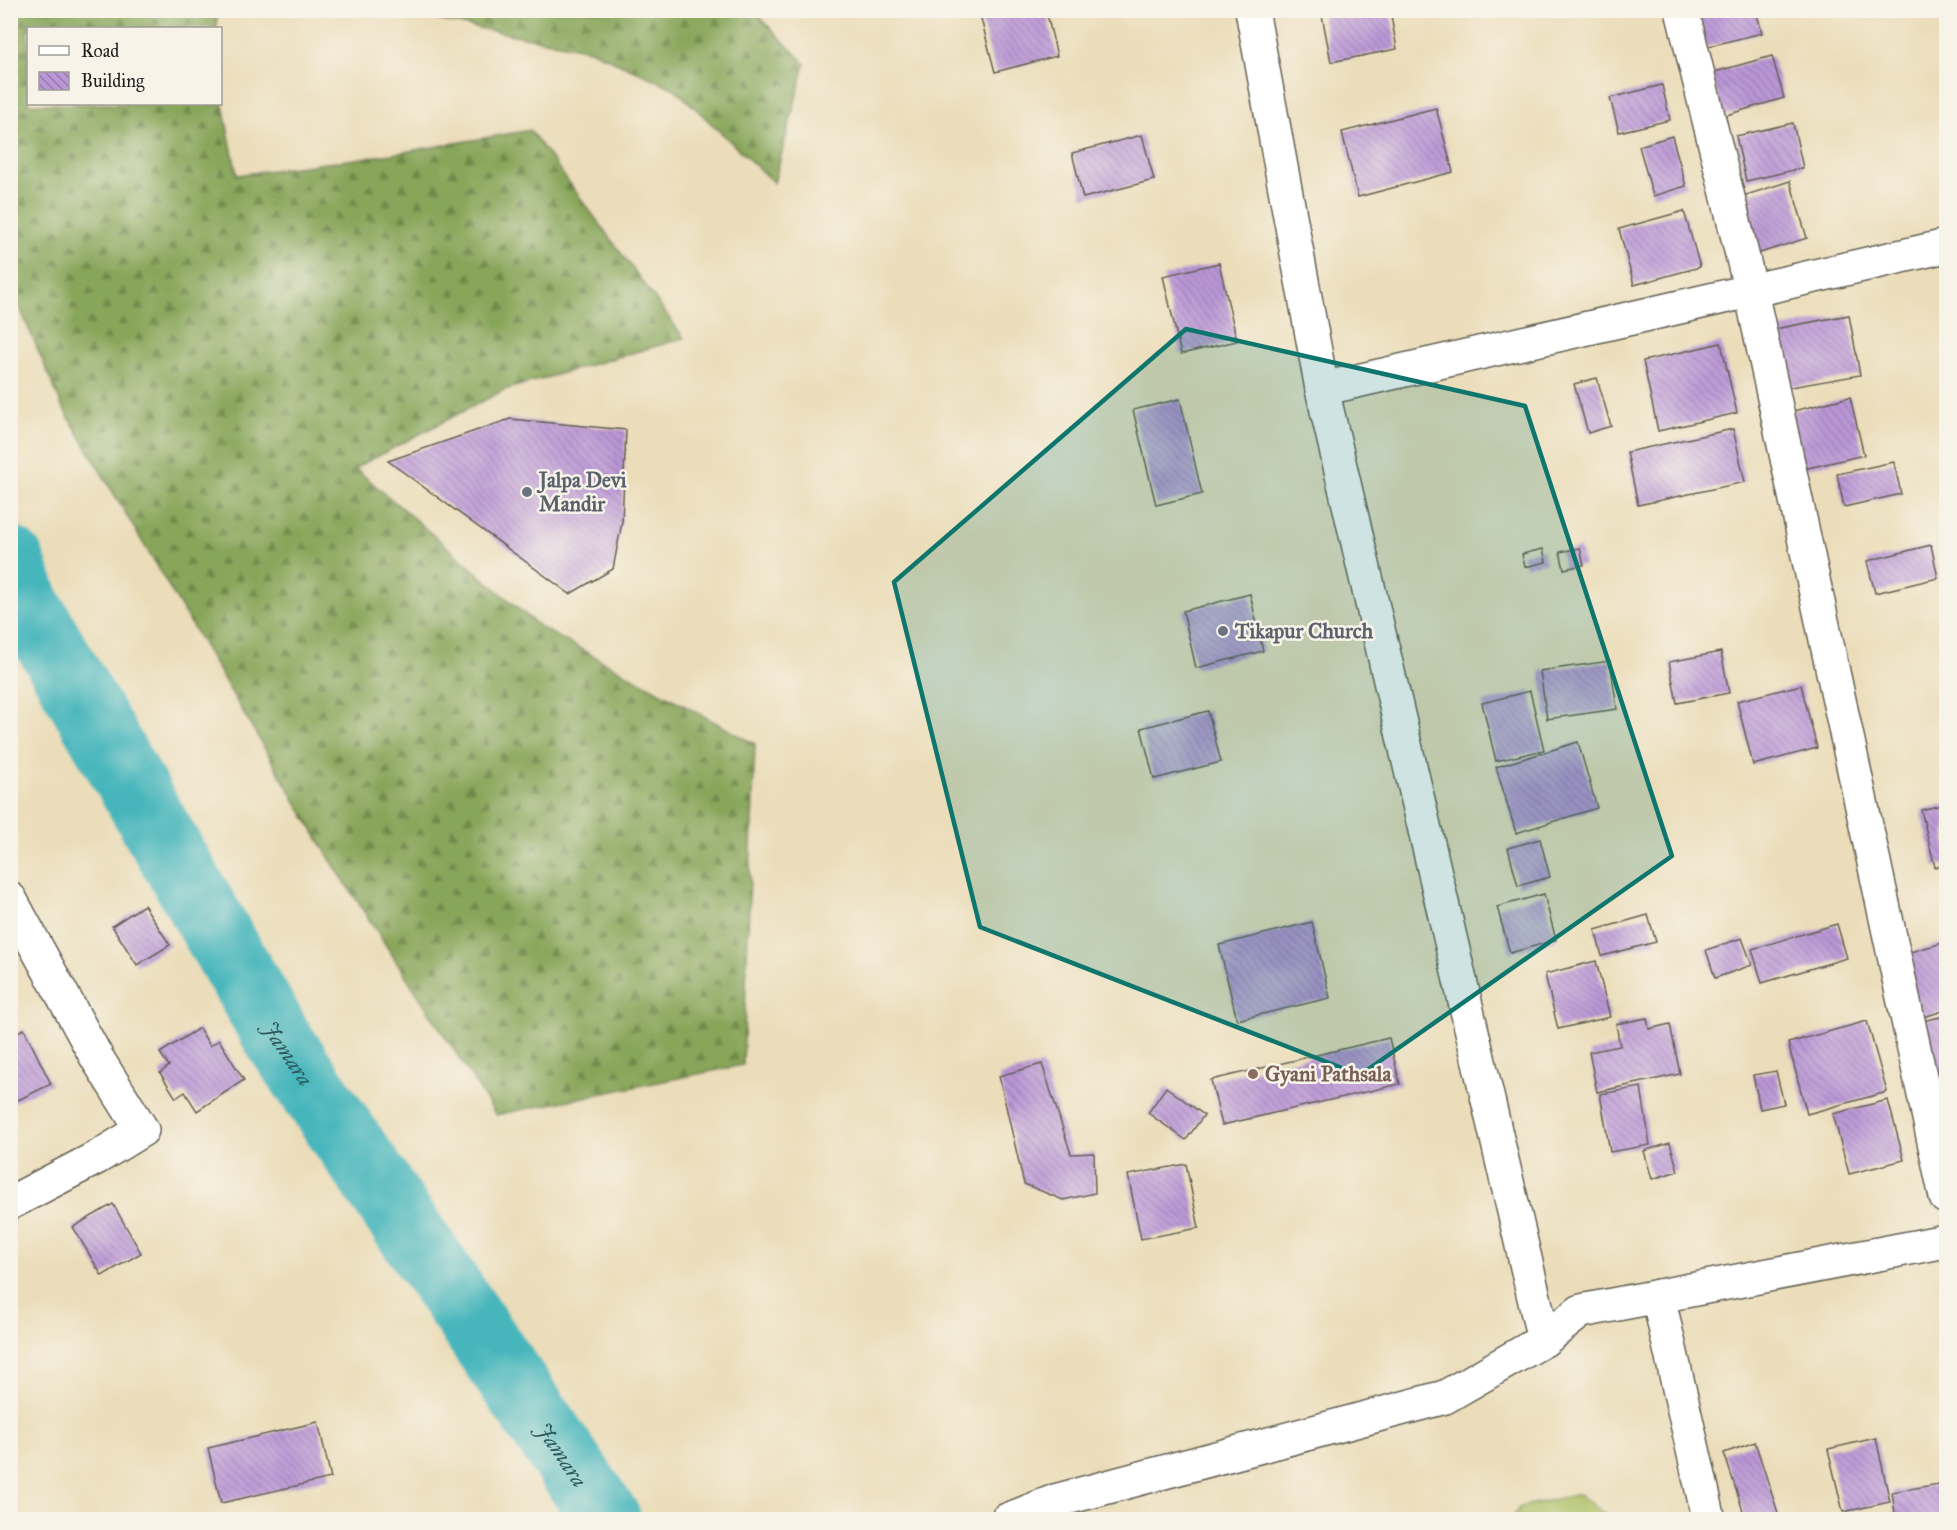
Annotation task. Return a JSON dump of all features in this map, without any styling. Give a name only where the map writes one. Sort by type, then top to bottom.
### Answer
[{"type":"street","points":[[1252,10],[1322,389],[1544,1340]]},
{"type":"street","points":[[1682,10],[1751,291],[1947,1197]]},
{"type":"street","points":[[1322,389],[1947,246]]},
{"type":"street","points":[[10,899],[97,1058],[142,1130],[10,1203]]},
{"type":"street","points":[[1007,1520],[1055,1501],[1445,1397],[1544,1340],[1581,1311],[1947,1241]]},
{"type":"street","points":[[1658,1296],[1709,1520]]},
{"type":"highlighted area","points":[[1186,329],[1525,406],[1672,856],[1360,1075],[980,927],[894,582]]},
{"type":"green space","points":[[10,11],[217,11],[217,27],[27,27],[27,105],[222,105],[222,100],[237,175],[392,154],[530,130],[684,338],[504,390],[355,468],[540,627],[755,744],[743,1065],[496,1115],[330,859],[62,406],[11,287]]},
{"type":"green space","points":[[401,11],[754,11],[805,64],[774,183],[675,89],[590,50]]},
{"type":"green space","points":[[1579,1494],[1611,1519],[1511,1519],[1520,1507]]},
{"type":"building","points":[[996,10],[1046,10],[1057,56],[995,72],[980,15]]},
{"type":"building","points":[[1321,10],[1390,10],[1397,49],[1331,62]]},
{"type":"building","points":[[1695,10],[1756,10],[1762,33],[1705,47]]},
{"type":"building","points":[[1772,56],[1784,98],[1723,116],[1711,73]]},
{"type":"building","points":[[1662,85],[1670,120],[1619,132],[1610,98]]},
{"type":"building","points":[[1436,108],[1453,172],[1358,197],[1342,132]]},
{"type":"building","points":[[1793,123],[1803,168],[1746,181],[1736,136]]},
{"type":"building","points":[[1142,135],[1154,180],[1083,198],[1072,153]]},
{"type":"building","points":[[1672,136],[1686,186],[1653,196],[1639,146]]},
{"type":"building","points":[[1790,181],[1807,238],[1757,254],[1740,197]]},
{"type":"building","points":[[1684,211],[1700,267],[1634,285],[1619,229]]},
{"type":"building","points":[[1219,263],[1237,341],[1181,354],[1163,276]]},
{"type":"building","points":[[1849,315],[1860,375],[1780,389],[1769,330]]},
{"type":"building","points":[[1721,343],[1737,413],[1658,431],[1643,361]]},
{"type":"building","points":[[1597,378],[1611,426],[1588,433],[1574,384]]},
{"type":"building","points":[[1850,397],[1864,455],[1795,471],[1781,414]]},
{"type":"building","points":[[1180,399],[1202,494],[1156,505],[1133,410]]},
{"type":"building","name":"Jalpa Devi Mandir","points":[[510,419],[626,430],[622,522],[613,569],[570,594],[388,461]]},
{"type":"building","points":[[1733,429],[1745,482],[1638,505],[1627,452]]},
{"type":"building","points":[[1894,462],[1901,494],[1844,507],[1837,474]]},
{"type":"building","points":[[1931,545],[1938,578],[1875,593],[1867,561]]},
{"type":"building","points":[[1580,548],[1584,565],[1564,569],[1560,552]]},
{"type":"building","points":[[1543,549],[1546,562],[1525,567],[1522,554]]},
{"type":"building","name":"Tikapur Church","points":[[1250,594],[1263,651],[1196,668],[1183,611]]},
{"type":"building","points":[[1721,652],[1729,693],[1677,703],[1669,662]]},
{"type":"building","points":[[1610,661],[1617,709],[1547,719],[1540,671]]},
{"type":"building","points":[[1801,685],[1817,748],[1753,765],[1737,701]]},
{"type":"building","points":[[1530,691],[1544,750],[1496,761],[1482,703]]},
{"type":"building","points":[[1208,711],[1221,762],[1154,779],[1141,728]]},
{"type":"building","points":[[1578,742],[1597,808],[1516,833],[1496,767]]},
{"type":"building","points":[[1946,804],[1946,864],[1935,867],[1921,810]]},
{"type":"building","points":[[1540,839],[1550,877],[1518,886],[1508,848]]},
{"type":"building","points":[[1544,894],[1556,940],[1510,953],[1497,907]]},
{"type":"building","points":[[144,905],[170,945],[137,965],[112,926]]},
{"type":"building","points":[[1648,915],[1656,942],[1602,956],[1595,930]]},
{"type":"building","points":[[1312,922],[1330,998],[1237,1020],[1219,945]]},
{"type":"building","points":[[1837,924],[1847,958],[1762,983],[1752,949]]},
{"type":"building","points":[[1742,938],[1752,965],[1715,978],[1706,950]]},
{"type":"building","points":[[1946,942],[1946,1010],[1921,1018],[1903,954]]},
{"type":"building","points":[[1596,961],[1610,1017],[1558,1029],[1545,974]]},
{"type":"building","points":[[1946,1016],[1946,1086],[1925,1091],[1911,1023]]},
{"type":"building","points":[[1647,1018],[1649,1029],[1670,1024],[1680,1074],[1597,1092],[1589,1052],[1620,1046],[1616,1024]]},
{"type":"building","points":[[1867,1021],[1887,1092],[1807,1114],[1788,1043]]},
{"type":"building","points":[[199,1028],[210,1046],[219,1040],[244,1080],[197,1111],[185,1092],[176,1098],[160,1073],[169,1066],[160,1053]]},
{"type":"building","points":[[24,1029],[51,1084],[10,1104],[10,1035]]},
{"type":"building","points":[[1389,1038],[1400,1084],[1222,1125],[1211,1080]]},
{"type":"building","points":[[1042,1064],[1071,1154],[1094,1153],[1095,1193],[1063,1200],[1024,1184],[999,1076]]},
{"type":"building","points":[[1776,1071],[1784,1104],[1760,1109],[1753,1075]]},
{"type":"building","points":[[1166,1087],[1204,1115],[1186,1140],[1148,1113]]},
{"type":"building","points":[[1641,1087],[1650,1145],[1610,1152],[1600,1094]]},
{"type":"building","points":[[1888,1100],[1904,1160],[1849,1174],[1833,1114]]},
{"type":"building","points":[[1670,1143],[1678,1171],[1652,1179],[1644,1151]]},
{"type":"building","points":[[1186,1164],[1199,1228],[1141,1239],[1128,1175]]},
{"type":"building","points":[[113,1204],[141,1253],[102,1276],[73,1227]]},
{"type":"building","points":[[318,1422],[331,1478],[221,1503],[208,1448]]},
{"type":"building","points":[[1876,1438],[1890,1502],[1843,1512],[1828,1449]]},
{"type":"building","points":[[1755,1442],[1779,1520],[1746,1520],[1724,1453]]},
{"type":"building","points":[[1944,1483],[1946,1520],[1896,1520],[1892,1492]]},
{"type":"waterway","name":"Jamara","points":[[10,561],[26,603],[279,1040],[607,1520]]},
{"type":"place","name":"Jalpa Devi Mandir","points":[[527,492]]},
{"type":"place","name":"Tikapur Church","points":[[1223,631]]},
{"type":"place","name":"Gyani Pathsala","points":[[1253,1074]]}]
